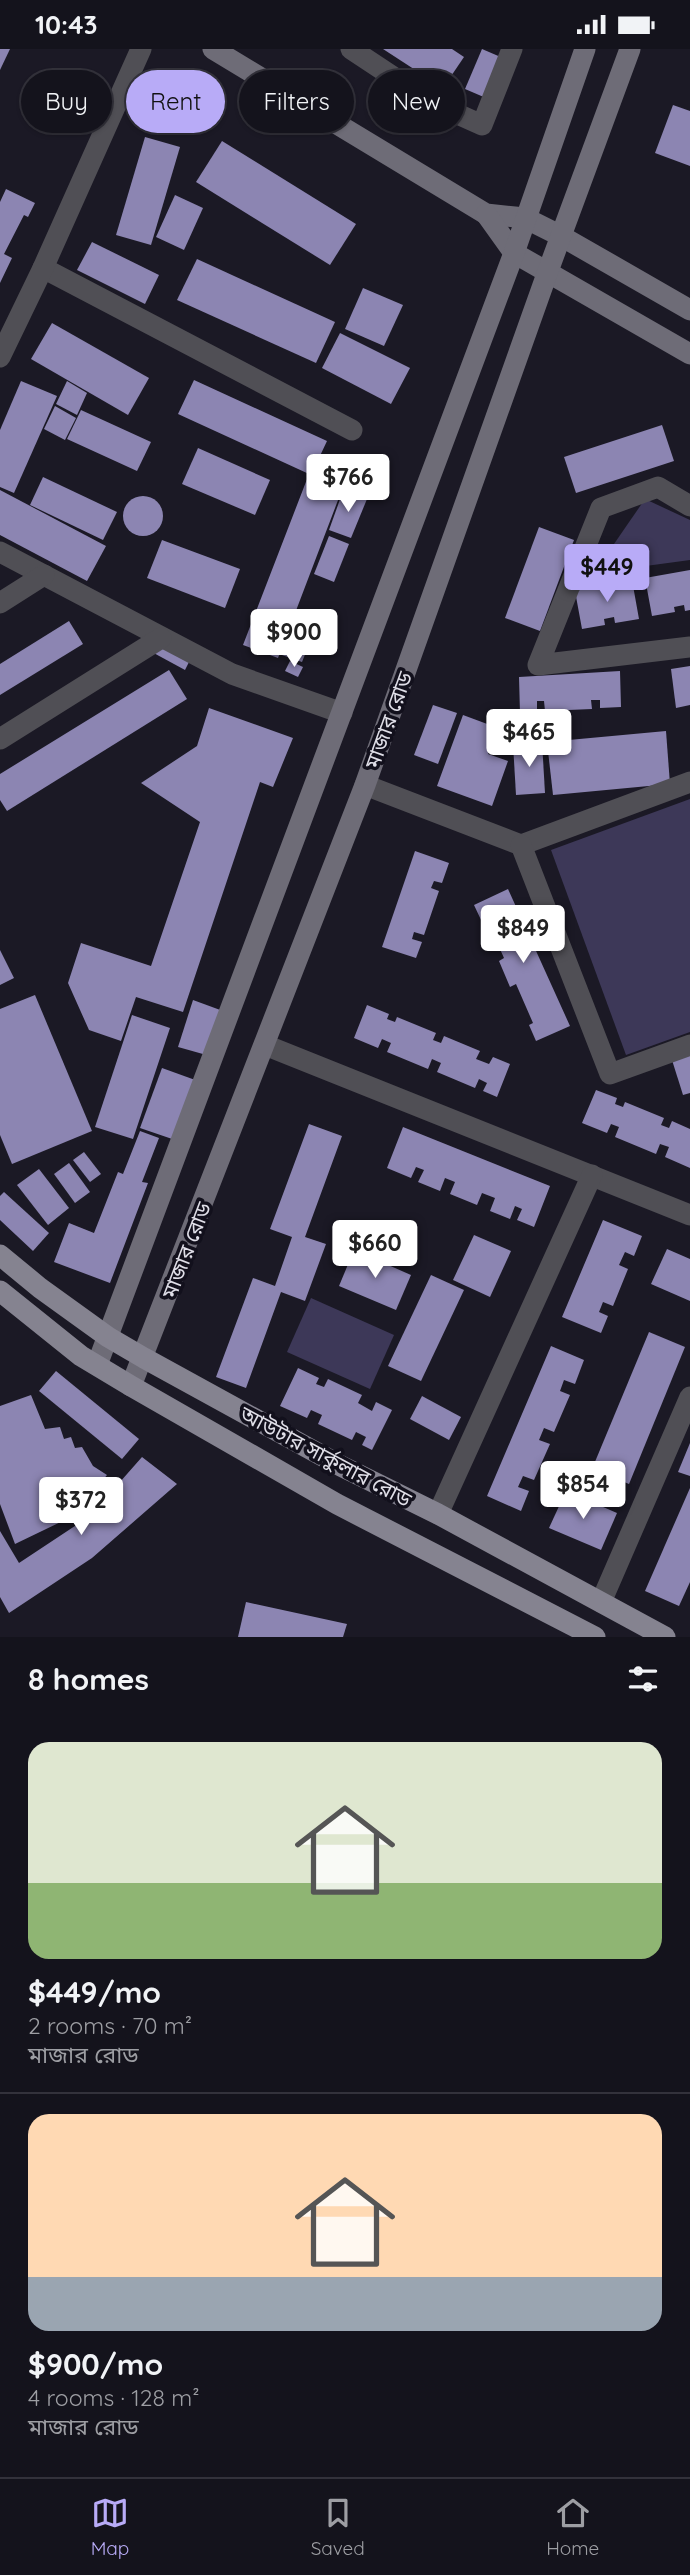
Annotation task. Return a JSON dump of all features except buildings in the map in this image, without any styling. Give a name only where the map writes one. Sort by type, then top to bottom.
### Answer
[{"type":"main road","points":[[213,49],[486,214],[514,253],[690,354]]},
{"type":"main road","name":"মাজার রোড","points":[[97,1365],[514,253],[585,49]]},
{"type":"main road","name":"মাজার রোড","points":[[131,1386],[365,785],[630,49]]},
{"type":"main road","points":[[486,214],[526,218],[690,310]]},
{"type":"main road","name":"আউটার সার্কুলার রোড","points":[[0,1255],[108,1337],[144,1358],[341,1466],[438,1514],[665,1637]]},
{"type":"main road","name":"আউটার সার্কুলার রোড","points":[[0,1291],[81,1356],[131,1386],[337,1504],[595,1637]]},
{"type":"street","points":[[0,357],[141,49]]},
{"type":"street","points":[[351,49],[374,55],[419,86],[444,109],[482,125],[512,49]]},
{"type":"street","points":[[43,268],[352,431]]},
{"type":"street","points":[[690,506],[658,487],[601,508],[538,665],[690,646]]},
{"type":"street","points":[[0,552],[232,674],[342,713]]},
{"type":"street","points":[[0,603],[44,575]]},
{"type":"street","points":[[0,739],[161,638]]},
{"type":"street","points":[[365,785],[521,845],[690,782]]},
{"type":"street","points":[[521,845],[610,1074],[690,1045]]},
{"type":"street","points":[[265,1045],[690,1215]]},
{"type":"street","points":[[438,1514],[592,1175]]},
{"type":"street","points":[[601,1602],[690,1397]]},
{"type":"shaded area","points":[[645,499],[690,520],[690,560],[594,573]]},
{"type":"shaded area","points":[[690,799],[690,1032],[626,1055],[551,850]]},
{"type":"shaded area","points":[[311,1298],[394,1335],[370,1389],[287,1352]]}]
